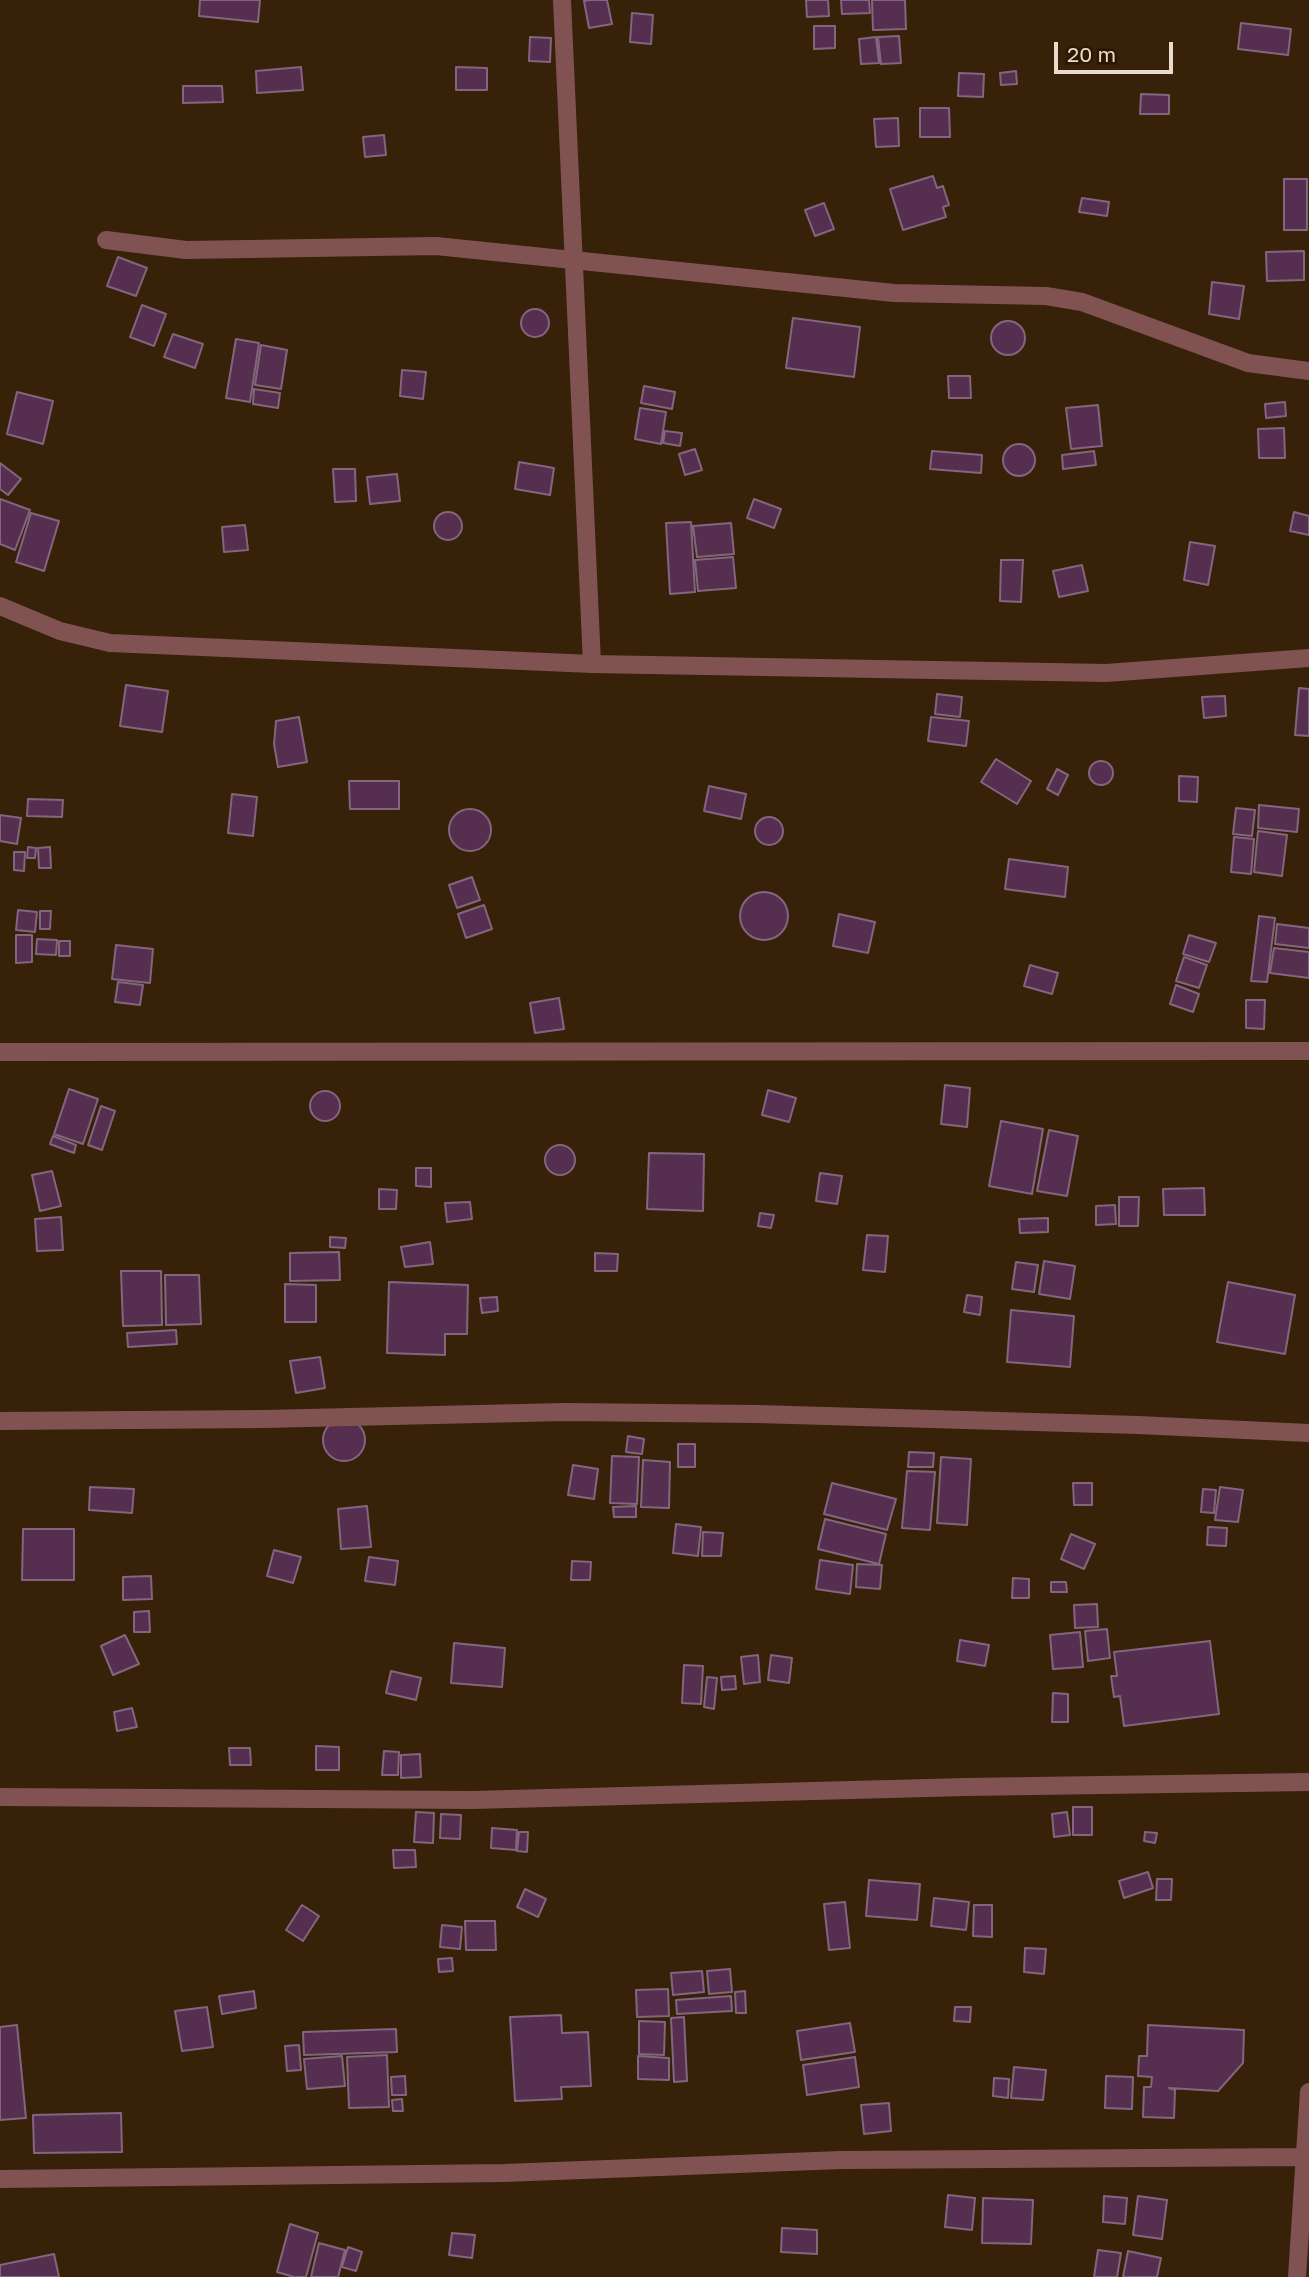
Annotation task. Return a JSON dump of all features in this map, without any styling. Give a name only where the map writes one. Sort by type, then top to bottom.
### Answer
[{"type":"street","points":[[562,0],[592,664]]},
{"type":"street","points":[[106,240],[186,250],[436,246],[894,293],[1046,296],[1082,302],[1248,363],[1309,371]]},
{"type":"street","points":[[0,606],[60,631],[110,643],[592,664],[1106,673],[1309,658]]},
{"type":"street","points":[[0,1052],[1309,1051]]},
{"type":"street","points":[[0,1421],[264,1419],[565,1412],[757,1414],[1309,1433]]},
{"type":"street","points":[[0,1797],[472,1800],[1309,1782]]},
{"type":"street","points":[[1297,2277],[1309,2092]]},
{"type":"street","points":[[0,2179],[504,2173],[841,2160],[1306,2158]]},
{"type":"building","points":[[200,0],[260,0],[258,22],[199,16]]},
{"type":"building","points":[[607,0],[612,24],[589,28],[584,1]]},
{"type":"building","points":[[806,0],[828,0],[829,16],[807,17]]},
{"type":"building","points":[[841,0],[869,0],[870,13],[842,14]]},
{"type":"building","points":[[872,0],[905,0],[906,29],[873,30]]},
{"type":"building","points":[[632,13],[653,15],[651,44],[630,42]]},
{"type":"building","points":[[1241,23],[1291,29],[1288,55],[1238,49]]},
{"type":"building","points":[[814,26],[835,26],[835,48],[814,49]]},
{"type":"building","points":[[899,36],[901,63],[881,64],[878,37]]},
{"type":"building","points":[[530,37],[551,38],[550,62],[529,61]]},
{"type":"building","points":[[876,37],[879,63],[861,64],[859,39]]},
{"type":"building","points":[[301,67],[303,90],[257,93],[256,71]]},
{"type":"building","points":[[456,67],[487,68],[487,90],[456,90]]},
{"type":"building","points":[[1016,71],[1017,84],[1001,85],[1000,73]]},
{"type":"building","points":[[959,73],[984,74],[983,97],[958,96]]},
{"type":"building","points":[[183,86],[222,86],[223,102],[183,103]]},
{"type":"building","points":[[1141,94],[1169,95],[1169,114],[1140,114]]},
{"type":"building","points":[[920,108],[949,108],[950,137],[920,137]]},
{"type":"building","points":[[898,118],[899,146],[876,147],[874,119]]},
{"type":"building","points":[[384,135],[386,155],[365,157],[363,137]]},
{"type":"building","points":[[933,176],[937,188],[943,186],[949,205],[943,207],[946,217],[903,230],[890,189]]},
{"type":"building","points":[[1284,179],[1307,179],[1307,230],[1284,230]]},
{"type":"building","points":[[1082,198],[1109,202],[1107,216],[1079,212]]},
{"type":"building","points":[[824,203],[834,229],[815,236],[805,210]]},
{"type":"building","points":[[1304,251],[1304,280],[1267,281],[1266,252]]},
{"type":"building","points":[[118,257],[147,268],[136,296],[107,286]]},
{"type":"building","points":[[1212,282],[1244,286],[1239,319],[1209,314]]},
{"type":"building","points":[[142,305],[166,314],[154,346],[130,337]]},
{"type":"building","points":[[535,309],[545,313],[549,323],[545,333],[535,337],[525,333],[521,323],[525,313]]},
{"type":"building","points":[[793,318],[860,327],[854,377],[786,368]]},
{"type":"building","points":[[1008,321],[1020,326],[1025,338],[1020,350],[1008,355],[996,350],[991,338],[996,326]]},
{"type":"building","points":[[173,334],[203,344],[195,368],[164,357]]},
{"type":"building","points":[[236,339],[259,343],[250,402],[226,398]]},
{"type":"building","points":[[261,345],[287,350],[281,389],[255,385]]},
{"type":"building","points":[[402,370],[426,372],[423,399],[400,396]]},
{"type":"building","points":[[948,376],[970,376],[971,398],[949,398]]},
{"type":"building","points":[[644,386],[675,392],[672,409],[641,403]]},
{"type":"building","points":[[254,389],[280,393],[278,408],[253,404]]},
{"type":"building","points":[[17,392],[53,401],[43,444],[7,434]]},
{"type":"building","points":[[1285,402],[1286,416],[1266,418],[1265,404]]},
{"type":"building","points":[[1098,405],[1102,446],[1071,449],[1066,408]]},
{"type":"building","points":[[640,408],[666,412],[661,444],[635,439]]},
{"type":"building","points":[[1284,428],[1285,458],[1259,458],[1258,429]]},
{"type":"building","points":[[665,431],[682,433],[680,446],[663,443]]},
{"type":"building","points":[[1019,444],[1030,449],[1035,460],[1030,471],[1019,476],[1008,471],[1003,460],[1008,449]]},
{"type":"building","points":[[695,449],[702,470],[685,475],[679,454]]},
{"type":"building","points":[[932,451],[982,455],[981,473],[930,469]]},
{"type":"building","points":[[1094,451],[1096,465],[1063,469],[1062,455]]},
{"type":"building","points":[[519,462],[554,468],[550,495],[515,489]]},
{"type":"building","points":[[0,463],[21,479],[8,495],[0,489]]},
{"type":"building","points":[[333,469],[355,469],[356,501],[335,502]]},
{"type":"building","points":[[397,474],[400,501],[370,504],[367,477]]},
{"type":"building","points":[[0,499],[30,510],[15,550],[0,544]]},
{"type":"building","points":[[754,499],[781,509],[774,528],[747,518]]},
{"type":"building","points":[[448,512],[458,516],[462,526],[458,536],[448,540],[438,536],[434,526],[438,516]]},
{"type":"building","points":[[1294,512],[1309,516],[1309,535],[1290,531]]},
{"type":"building","points":[[31,513],[59,521],[44,571],[16,562]]},
{"type":"building","points":[[691,522],[695,592],[670,594],[666,523]]},
{"type":"building","points":[[731,523],[734,554],[697,557],[693,526]]},
{"type":"building","points":[[245,525],[248,550],[224,552],[222,527]]},
{"type":"building","points":[[1190,542],[1215,546],[1208,585],[1184,580]]},
{"type":"building","points":[[733,557],[736,588],[698,591],[695,560]]},
{"type":"building","points":[[1001,560],[1023,560],[1021,602],[1000,601]]},
{"type":"building","points":[[1082,565],[1088,591],[1059,597],[1053,571]]},
{"type":"building","points":[[126,685],[168,691],[162,732],[120,726]]},
{"type":"building","points":[[1299,688],[1309,689],[1309,736],[1295,735]]},
{"type":"building","points":[[937,694],[962,697],[960,717],[935,714]]},
{"type":"building","points":[[1225,696],[1226,716],[1204,718],[1202,697]]},
{"type":"building","points":[[299,717],[307,762],[278,767],[274,744],[276,721]]},
{"type":"building","points":[[931,717],[969,721],[966,746],[928,741]]},
{"type":"building","points":[[996,759],[1031,781],[1017,804],[981,782]]},
{"type":"building","points":[[1096,761],[1106,761],[1113,768],[1113,778],[1106,785],[1096,785],[1089,778],[1089,768]]},
{"type":"building","points":[[1057,769],[1068,775],[1058,795],[1047,789]]},
{"type":"building","points":[[1179,776],[1198,777],[1197,802],[1179,801]]},
{"type":"building","points":[[349,781],[399,781],[399,809],[350,809]]},
{"type":"building","points":[[709,786],[746,794],[741,819],[704,811]]},
{"type":"building","points":[[232,794],[257,797],[253,836],[228,833]]},
{"type":"building","points":[[28,799],[63,800],[62,817],[27,816]]},
{"type":"building","points":[[1259,805],[1299,809],[1297,832],[1258,828]]},
{"type":"building","points":[[1236,808],[1255,810],[1252,836],[1233,834]]},
{"type":"building","points":[[470,809],[485,815],[491,830],[485,845],[470,851],[455,845],[449,830],[455,815]]},
{"type":"building","points":[[0,815],[21,818],[17,844],[0,841]]},
{"type":"building","points":[[769,817],[779,821],[783,831],[779,841],[769,845],[759,841],[755,831],[759,821]]},
{"type":"building","points":[[1258,831],[1287,835],[1282,876],[1254,872]]},
{"type":"building","points":[[1234,837],[1254,839],[1251,874],[1231,872]]},
{"type":"building","points":[[28,847],[36,848],[35,858],[27,858]]},
{"type":"building","points":[[50,847],[51,868],[39,868],[38,848]]},
{"type":"building","points":[[14,852],[25,852],[24,871],[14,870]]},
{"type":"building","points":[[1009,859],[1068,867],[1065,897],[1005,889]]},
{"type":"building","points":[[472,877],[480,900],[457,908],[449,885]]},
{"type":"building","points":[[764,892],[781,899],[788,916],[781,933],[764,940],[747,933],[740,916],[747,899]]},
{"type":"building","points":[[484,905],[492,929],[466,938],[458,914]]},
{"type":"building","points":[[18,910],[37,912],[35,932],[16,930]]},
{"type":"building","points":[[40,911],[51,911],[50,929],[40,929]]},
{"type":"building","points":[[839,914],[875,922],[868,953],[833,946]]},
{"type":"building","points":[[1259,916],[1275,918],[1267,982],[1251,981]]},
{"type":"building","points":[[1277,924],[1309,928],[1309,948],[1275,944]]},
{"type":"building","points":[[16,935],[32,935],[32,962],[16,963]]},
{"type":"building","points":[[1189,935],[1216,943],[1209,962],[1183,954]]},
{"type":"building","points":[[37,939],[57,940],[56,955],[36,954]]},
{"type":"building","points":[[59,941],[70,941],[70,956],[59,956]]},
{"type":"building","points":[[116,945],[153,949],[150,983],[112,979]]},
{"type":"building","points":[[1274,948],[1309,952],[1309,978],[1270,973]]},
{"type":"building","points":[[1184,957],[1207,965],[1199,988],[1176,981]]},
{"type":"building","points":[[1030,965],[1058,973],[1052,994],[1024,986]]},
{"type":"building","points":[[118,982],[143,985],[140,1005],[115,1002]]},
{"type":"building","points":[[1176,985],[1199,994],[1193,1012],[1170,1004]]},
{"type":"building","points":[[559,998],[564,1029],[535,1033],[530,1003]]},
{"type":"building","points":[[1246,1000],[1265,1000],[1264,1029],[1246,1028]]},
{"type":"building","points":[[945,1085],[970,1088],[967,1127],[941,1124]]},
{"type":"building","points":[[69,1089],[98,1099],[83,1144],[54,1134]]},
{"type":"building","points":[[768,1090],[796,1098],[789,1122],[762,1115]]},
{"type":"building","points":[[325,1091],[331,1092],[339,1100],[339,1112],[331,1120],[325,1121],[319,1120],[311,1112],[310,1106],[311,1100],[319,1092]]},
{"type":"building","points":[[101,1106],[115,1111],[102,1150],[88,1145]]},
{"type":"building","points":[[1001,1121],[1043,1129],[1032,1194],[989,1186]]},
{"type":"building","points":[[1049,1130],[1078,1136],[1067,1196],[1037,1191]]},
{"type":"building","points":[[53,1136],[76,1145],[74,1153],[50,1144]]},
{"type":"building","points":[[560,1145],[566,1146],[574,1154],[574,1166],[566,1174],[560,1175],[554,1174],[546,1166],[545,1160],[546,1154],[554,1146]]},
{"type":"building","points":[[649,1153],[704,1154],[703,1211],[647,1209]]},
{"type":"building","points":[[416,1168],[431,1168],[431,1187],[416,1186]]},
{"type":"building","points":[[52,1171],[61,1206],[40,1211],[32,1175]]},
{"type":"building","points":[[820,1173],[842,1176],[837,1204],[816,1201]]},
{"type":"building","points":[[1204,1188],[1205,1215],[1164,1215],[1163,1189]]},
{"type":"building","points":[[379,1189],[397,1190],[396,1209],[379,1209]]},
{"type":"building","points":[[1119,1197],[1139,1197],[1138,1226],[1119,1226]]},
{"type":"building","points":[[470,1202],[472,1219],[447,1222],[445,1203]]},
{"type":"building","points":[[1115,1205],[1116,1224],[1096,1225],[1096,1206]]},
{"type":"building","points":[[760,1213],[774,1215],[771,1228],[758,1226]]},
{"type":"building","points":[[61,1217],[63,1250],[37,1251],[35,1219]]},
{"type":"building","points":[[1048,1218],[1048,1232],[1020,1233],[1019,1219]]},
{"type":"building","points":[[867,1235],[888,1236],[885,1272],[863,1270]]},
{"type":"building","points":[[330,1237],[346,1238],[345,1248],[330,1247]]},
{"type":"building","points":[[430,1242],[433,1264],[405,1267],[401,1247]]},
{"type":"building","points":[[339,1252],[340,1280],[290,1281],[290,1253]]},
{"type":"building","points":[[595,1253],[618,1254],[617,1271],[595,1271]]},
{"type":"building","points":[[1044,1261],[1075,1266],[1070,1299],[1039,1294]]},
{"type":"building","points":[[1016,1262],[1038,1265],[1034,1292],[1012,1289]]},
{"type":"building","points":[[121,1271],[161,1271],[162,1325],[123,1326]]},
{"type":"building","points":[[165,1275],[199,1275],[201,1324],[166,1325]]},
{"type":"building","points":[[389,1282],[468,1285],[467,1334],[445,1334],[445,1355],[387,1353]]},
{"type":"building","points":[[1228,1282],[1295,1295],[1285,1354],[1217,1342]]},
{"type":"building","points":[[285,1284],[316,1285],[316,1322],[285,1322]]},
{"type":"building","points":[[967,1295],[982,1297],[980,1315],[964,1312]]},
{"type":"building","points":[[497,1297],[498,1311],[482,1313],[480,1298]]},
{"type":"building","points":[[1011,1310],[1074,1316],[1070,1367],[1007,1362]]},
{"type":"building","points":[[176,1330],[177,1344],[128,1347],[127,1333]]},
{"type":"building","points":[[320,1357],[325,1388],[296,1393],[290,1361]]},
{"type":"building","points":[[344,1419],[359,1425],[365,1440],[359,1455],[344,1461],[329,1455],[323,1440],[329,1425]]},
{"type":"building","points":[[628,1436],[644,1439],[642,1454],[626,1452]]},
{"type":"building","points":[[678,1444],[695,1444],[695,1467],[678,1467]]},
{"type":"building","points":[[909,1452],[934,1453],[933,1467],[908,1467]]},
{"type":"building","points":[[612,1456],[639,1457],[637,1504],[610,1503]]},
{"type":"building","points":[[941,1457],[971,1459],[967,1525],[937,1523]]},
{"type":"building","points":[[643,1460],[670,1462],[669,1508],[641,1507]]},
{"type":"building","points":[[573,1465],[598,1469],[594,1499],[568,1495]]},
{"type":"building","points":[[907,1471],[935,1472],[930,1530],[902,1528]]},
{"type":"building","points":[[832,1483],[896,1499],[887,1530],[824,1514]]},
{"type":"building","points":[[1073,1483],[1092,1483],[1092,1505],[1074,1505]]},
{"type":"building","points":[[90,1487],[134,1489],[132,1513],[89,1510]]},
{"type":"building","points":[[1220,1487],[1243,1490],[1238,1522],[1215,1520]]},
{"type":"building","points":[[1203,1489],[1216,1490],[1214,1513],[1201,1512]]},
{"type":"building","points":[[367,1506],[371,1547],[341,1549],[338,1509]]},
{"type":"building","points":[[636,1506],[636,1517],[614,1517],[613,1507]]},
{"type":"building","points":[[825,1519],[886,1534],[879,1564],[818,1549]]},
{"type":"building","points":[[676,1524],[701,1527],[698,1556],[673,1553]]},
{"type":"building","points":[[1208,1527],[1227,1528],[1226,1546],[1207,1545]]},
{"type":"building","points":[[23,1529],[74,1529],[74,1580],[22,1580]]},
{"type":"building","points":[[703,1532],[723,1533],[721,1556],[702,1556]]},
{"type":"building","points":[[1071,1534],[1095,1544],[1084,1569],[1061,1559]]},
{"type":"building","points":[[274,1550],[301,1557],[293,1583],[267,1576]]},
{"type":"building","points":[[369,1557],[398,1561],[395,1585],[365,1581]]},
{"type":"building","points":[[820,1560],[853,1565],[850,1594],[816,1589]]},
{"type":"building","points":[[572,1561],[591,1562],[590,1580],[571,1580]]},
{"type":"building","points":[[857,1564],[882,1565],[880,1589],[856,1587]]},
{"type":"building","points":[[151,1576],[152,1599],[123,1600],[123,1577]]},
{"type":"building","points":[[1013,1578],[1029,1579],[1029,1598],[1012,1598]]},
{"type":"building","points":[[1051,1582],[1066,1582],[1067,1592],[1051,1592]]},
{"type":"building","points":[[1097,1604],[1098,1627],[1075,1628],[1074,1605]]},
{"type":"building","points":[[149,1611],[150,1632],[134,1632],[134,1612]]},
{"type":"building","points":[[1107,1629],[1110,1658],[1088,1661],[1085,1631]]},
{"type":"building","points":[[1080,1632],[1083,1667],[1053,1669],[1050,1635]]},
{"type":"building","points":[[125,1635],[139,1664],[113,1675],[101,1646]]},
{"type":"building","points":[[960,1640],[989,1645],[985,1666],[957,1661]]},
{"type":"building","points":[[1210,1641],[1219,1714],[1124,1726],[1120,1696],[1114,1697],[1111,1676],[1117,1676],[1114,1652]]},
{"type":"building","points":[[454,1643],[505,1648],[502,1687],[451,1683]]},
{"type":"building","points":[[758,1655],[760,1682],[744,1684],[741,1657]]},
{"type":"building","points":[[771,1655],[792,1658],[789,1683],[768,1680]]},
{"type":"building","points":[[684,1665],[703,1666],[701,1704],[682,1703]]},
{"type":"building","points":[[391,1671],[421,1678],[416,1700],[386,1693]]},
{"type":"building","points":[[735,1676],[736,1689],[722,1690],[721,1677]]},
{"type":"building","points":[[707,1677],[717,1678],[714,1709],[704,1707]]},
{"type":"building","points":[[1053,1693],[1068,1694],[1068,1722],[1052,1722]]},
{"type":"building","points":[[132,1708],[137,1727],[117,1731],[114,1712]]},
{"type":"building","points":[[316,1746],[339,1747],[339,1770],[316,1770]]},
{"type":"building","points":[[229,1748],[250,1748],[251,1765],[230,1765]]},
{"type":"building","points":[[384,1751],[399,1752],[398,1775],[382,1775]]},
{"type":"building","points":[[420,1754],[421,1777],[401,1778],[401,1755]]},
{"type":"building","points":[[1073,1807],[1092,1807],[1092,1835],[1073,1835]]},
{"type":"building","points":[[416,1812],[434,1813],[433,1843],[414,1842]]},
{"type":"building","points":[[1067,1812],[1070,1835],[1054,1837],[1052,1814]]},
{"type":"building","points":[[441,1814],[461,1815],[460,1839],[440,1838]]},
{"type":"building","points":[[492,1828],[517,1830],[516,1850],[491,1848]]},
{"type":"building","points":[[519,1832],[528,1832],[527,1852],[517,1851]]},
{"type":"building","points":[[1145,1832],[1157,1833],[1155,1843],[1144,1841]]},
{"type":"building","points":[[393,1850],[415,1850],[416,1867],[394,1868]]},
{"type":"building","points":[[1148,1872],[1153,1888],[1124,1898],[1119,1881]]},
{"type":"building","points":[[1157,1879],[1172,1879],[1171,1900],[1156,1900]]},
{"type":"building","points":[[869,1880],[920,1884],[917,1920],[866,1916]]},
{"type":"building","points":[[525,1889],[546,1899],[538,1917],[517,1907]]},
{"type":"building","points":[[934,1898],[969,1902],[966,1930],[931,1926]]},
{"type":"building","points":[[845,1902],[850,1948],[829,1950],[824,1904]]},
{"type":"building","points":[[302,1905],[319,1916],[303,1941],[286,1930]]},
{"type":"building","points":[[974,1905],[992,1905],[992,1937],[973,1936]]},
{"type":"building","points":[[465,1921],[495,1921],[496,1950],[466,1950]]},
{"type":"building","points":[[442,1925],[462,1927],[460,1949],[440,1947]]},
{"type":"building","points":[[1025,1948],[1046,1949],[1044,1974],[1024,1972]]},
{"type":"building","points":[[452,1958],[453,1971],[439,1972],[438,1959]]},
{"type":"building","points":[[730,1969],[732,1992],[709,1994],[707,1971]]},
{"type":"building","points":[[702,1971],[704,1992],[673,1995],[671,1973]]},
{"type":"building","points":[[668,1989],[669,2016],[637,2017],[636,1990]]},
{"type":"building","points":[[254,1991],[256,2008],[222,2014],[219,1996]]},
{"type":"building","points":[[745,1991],[746,2013],[736,2013],[735,1992]]},
{"type":"building","points":[[731,1996],[732,2011],[677,2014],[676,2000]]},
{"type":"building","points":[[207,2007],[213,2047],[182,2051],[175,2011]]},
{"type":"building","points":[[955,2007],[971,2007],[970,2022],[954,2021]]},
{"type":"building","points":[[561,2015],[562,2033],[588,2032],[591,2086],[561,2087],[562,2099],[515,2101],[510,2017]]},
{"type":"building","points":[[684,2017],[687,2081],[674,2082],[671,2018]]},
{"type":"building","points":[[639,2021],[665,2022],[664,2055],[639,2054]]},
{"type":"building","points":[[850,2023],[855,2052],[801,2060],[797,2031]]},
{"type":"building","points":[[17,2025],[26,2118],[0,2120],[0,2027]]},
{"type":"building","points":[[1148,2025],[1244,2030],[1243,2063],[1218,2091],[1169,2088],[1175,2090],[1174,2118],[1143,2117],[1144,2087],[1151,2087],[1152,2077],[1138,2076],[1139,2056],[1147,2056]]},
{"type":"building","points":[[396,2029],[397,2052],[304,2055],[303,2032]]},
{"type":"building","points":[[299,2045],[301,2070],[287,2071],[285,2046]]},
{"type":"building","points":[[387,2055],[389,2107],[349,2108],[347,2057]]},
{"type":"building","points":[[342,2056],[345,2086],[307,2089],[304,2059]]},
{"type":"building","points":[[638,2056],[669,2058],[669,2080],[638,2079]]},
{"type":"building","points":[[855,2057],[859,2087],[807,2095],[803,2065]]},
{"type":"building","points":[[1014,2067],[1046,2070],[1043,2100],[1011,2098]]},
{"type":"building","points":[[405,2076],[406,2095],[392,2095],[391,2077]]},
{"type":"building","points":[[1106,2076],[1133,2077],[1132,2109],[1105,2108]]},
{"type":"building","points":[[994,2078],[1009,2079],[1008,2098],[993,2096]]},
{"type":"building","points":[[402,2099],[403,2111],[393,2111],[392,2100]]},
{"type":"building","points":[[889,2103],[891,2131],[864,2134],[861,2105]]},
{"type":"building","points":[[121,2113],[122,2152],[34,2153],[33,2115]]},
{"type":"building","points":[[948,2195],[975,2198],[972,2230],[945,2227]]},
{"type":"building","points":[[1104,2196],[1127,2198],[1125,2224],[1103,2222]]},
{"type":"building","points":[[1138,2196],[1167,2200],[1162,2239],[1133,2235]]},
{"type":"building","points":[[983,2198],[1033,2200],[1031,2244],[982,2243]]},
{"type":"building","points":[[290,2224],[318,2233],[306,2277],[277,2272]]},
{"type":"building","points":[[782,2228],[817,2230],[817,2254],[781,2252]]},
{"type":"building","points":[[452,2233],[475,2235],[472,2258],[449,2255]]},
{"type":"building","points":[[319,2243],[345,2250],[338,2277],[311,2277]]},
{"type":"building","points":[[348,2247],[362,2252],[356,2271],[342,2267]]},
{"type":"building","points":[[1098,2250],[1121,2253],[1117,2277],[1094,2277]]},
{"type":"building","points":[[1128,2251],[1161,2258],[1157,2277],[1123,2277]]},
{"type":"building","points":[[54,2254],[59,2277],[0,2277],[0,2265]]}]
